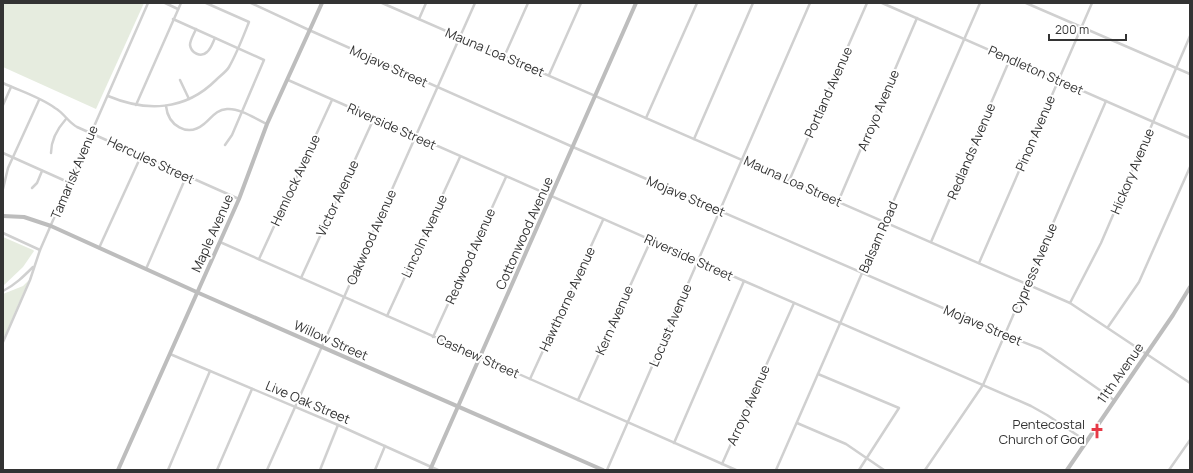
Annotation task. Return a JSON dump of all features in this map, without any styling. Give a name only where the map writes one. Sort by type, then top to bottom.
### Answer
[{"type":"street","name":"Tamarisk Avenue","points":[[3,342],[30,280],[33,267],[40,250],[148,3]]},
{"type":"street","points":[[166,3],[178,9]]},
{"type":"street","points":[[136,105],[181,3]]},
{"type":"street","points":[[108,96],[136,105],[166,106],[189,99],[209,87],[228,68],[249,22],[206,3]]},
{"type":"street","name":"Mojave Street","points":[[251,3],[573,147],[1005,335],[1041,349],[1114,400]]},
{"type":"street","name":"Maple Avenue","points":[[118,470],[239,199],[267,124],[322,3]]},
{"type":"street","name":"Mauna Loa Street","points":[[382,3],[742,159],[789,181],[885,221],[1070,303],[1108,327],[1190,384]]},
{"type":"street","points":[[419,20],[426,3]]},
{"type":"street","name":"Oakwood Avenue","points":[[268,470],[475,3]]},
{"type":"street","points":[[504,57],[528,3]]},
{"type":"street","points":[[549,75],[582,3]]},
{"type":"street","name":"Cottonwood Avenue","points":[[431,469],[636,3]]},
{"type":"street","points":[[646,118],[697,3]]},
{"type":"street","points":[[694,139],[753,3]]},
{"type":"street","name":"Locust Avenue","points":[[607,470],[810,3]]},
{"type":"street","name":"Portland Avenue","points":[[789,181],[866,3]]},
{"type":"street","name":"Pendleton Street","points":[[882,3],[1190,138]]},
{"type":"street","name":"Balsam Road","points":[[776,470],[980,3]]},
{"type":"street","points":[[1026,3],[1190,74]]},
{"type":"street","name":"Pinon Avenue","points":[[979,263],[1092,3]]},
{"type":"street","name":"Arroyo Avenue","points":[[838,202],[917,18]]},
{"type":"street","points":[[174,20],[264,60],[232,136],[225,145]]},
{"type":"street","points":[[196,29],[190,45],[193,52],[197,54],[202,55],[207,52],[215,38]]},
{"type":"street","name":"Hickory Avenue","points":[[1070,303],[1101,243],[1190,36]]},
{"type":"street","name":"Redlands Avenue","points":[[931,242],[1010,59]]},
{"type":"street","points":[[180,80],[189,99]]},
{"type":"street","name":"Riverside Street","points":[[288,80],[840,324],[1031,406],[1086,441]]},
{"type":"street","name":"Hercules Street","points":[[3,83],[57,109],[71,124],[186,177],[239,199]]},
{"type":"street","points":[[3,105],[11,87]]},
{"type":"street","points":[[3,189],[8,168],[39,100]]},
{"type":"street","name":"Hemlock Avenue","points":[[258,259],[332,100]]},
{"type":"street","name":"Cypress Avenue","points":[[925,470],[982,385],[1106,101]]},
{"type":"street","points":[[166,106],[170,120],[179,128],[195,129],[204,125],[214,113],[219,110],[228,109],[267,124]]},
{"type":"street","name":"Victor Avenue","points":[[301,278],[374,118]]},
{"type":"street","points":[[51,153],[51,146],[60,127],[66,119]]},
{"type":"street","points":[[3,153],[70,183]]},
{"type":"street","points":[[99,248],[141,156]]},
{"type":"street","name":"Lincoln Avenue","points":[[387,316],[460,156]]},
{"type":"street","points":[[1108,327],[1139,282],[1190,167]]},
{"type":"street","points":[[32,188],[37,183],[42,170]]},
{"type":"street","name":"Redwood Avenue","points":[[434,336],[506,176]]},
{"type":"street","points":[[146,269],[186,177]]},
{"type":"street","points":[[3,216],[24,217],[51,226]]},
{"type":"street","name":"Hawthorne Avenue","points":[[530,379],[603,220]]},
{"type":"street","name":"Willow Street","points":[[51,226],[197,292],[603,470]]},
{"type":"street","points":[[3,233],[40,250]]},
{"type":"street","name":"Kern Avenue","points":[[578,400],[651,240]]},
{"type":"street","name":"Cashew Street","points":[[220,242],[736,470]]},
{"type":"street","points":[[3,291],[23,277],[33,267]]},
{"type":"street","points":[[674,443],[744,281]]},
{"type":"street","name":"11th Avenue","points":[[1066,470],[1173,315],[1190,287]]},
{"type":"street","name":"Arroyo Avenue","points":[[722,464],[794,303]]},
{"type":"street","name":"Live Oak Street","points":[[170,354],[338,425],[431,469],[438,470]]},
{"type":"street","points":[[168,470],[210,371]]},
{"type":"street","points":[[818,374],[899,408],[859,470]]},
{"type":"street","points":[[217,470],[252,389]]},
{"type":"street","points":[[797,423],[846,444],[884,470]]},
{"type":"street","points":[[320,470],[338,425]]},
{"type":"street","points":[[1169,470],[1190,440]]},
{"type":"street","points":[[375,470],[385,446]]},
{"type":"shaded area","points":[[3,3],[144,3],[96,109],[3,67]]},
{"type":"shaded area","points":[[3,237],[34,251],[23,267],[3,286]]},
{"type":"shaded area","points":[[29,280],[3,339],[3,294],[23,286]]},
{"type":"place","name":"Pentecostal Church of God","points":[[1097,431]]}]
